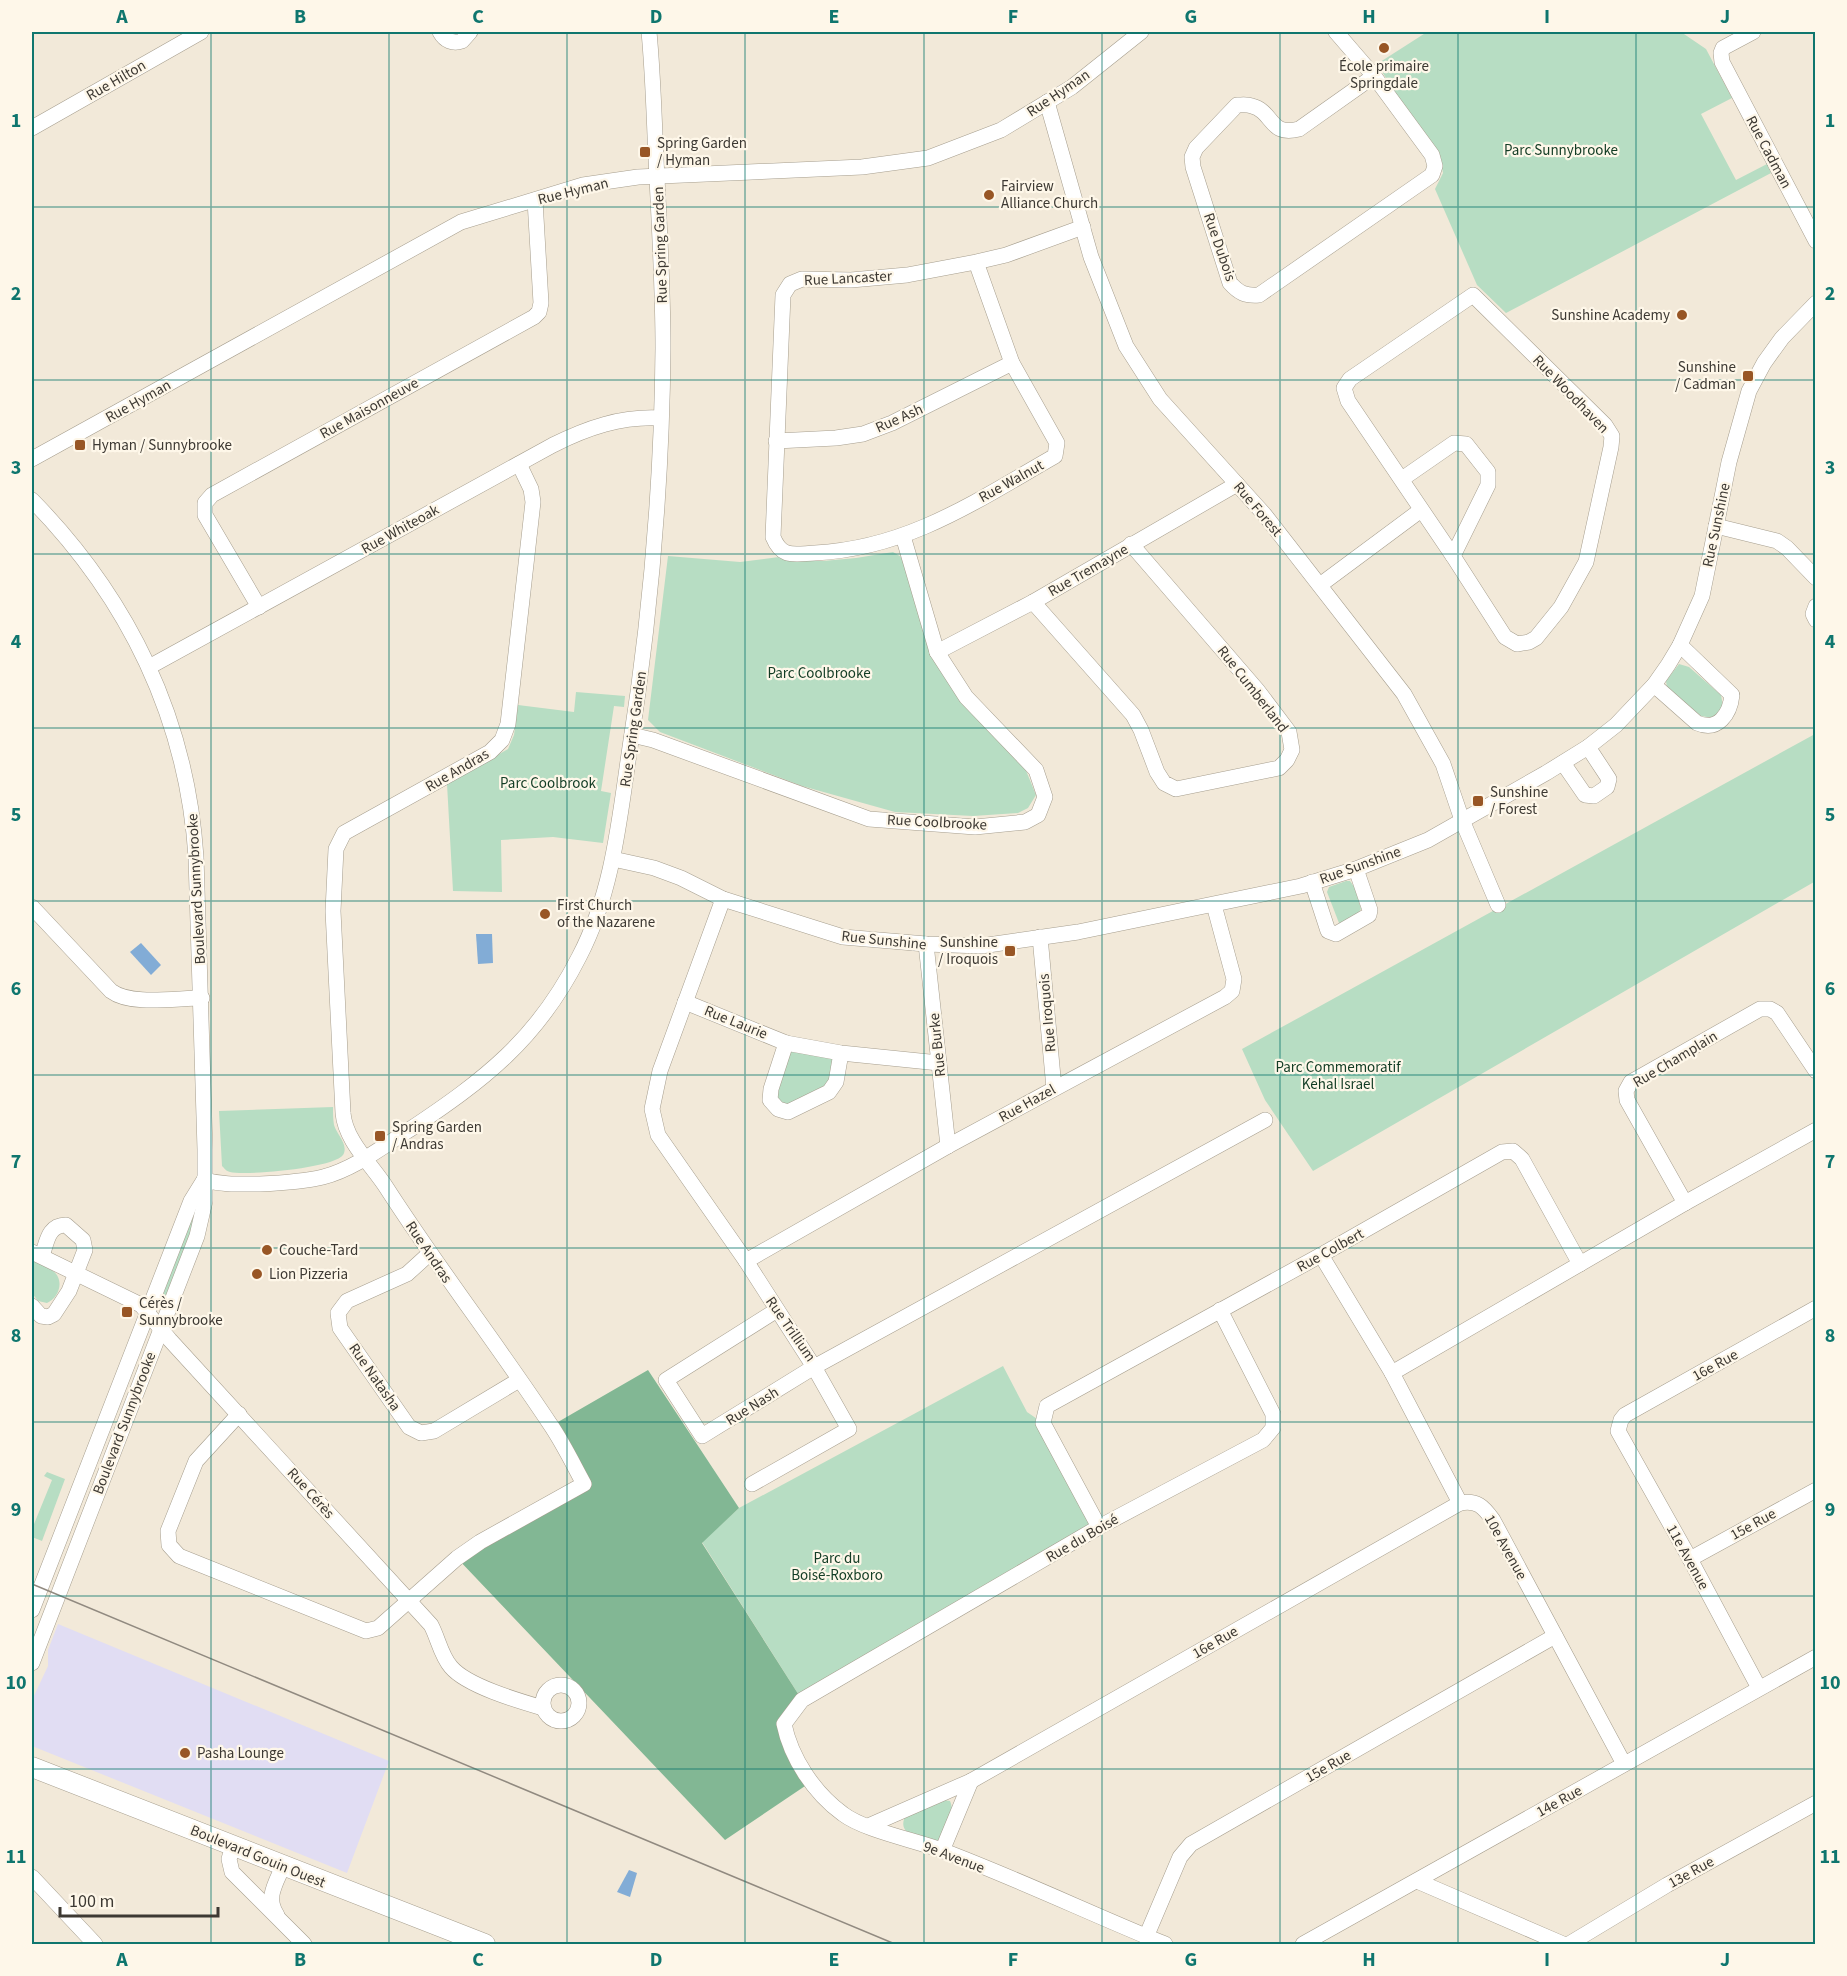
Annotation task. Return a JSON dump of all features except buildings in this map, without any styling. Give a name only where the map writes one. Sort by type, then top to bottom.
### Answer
[{"type":"main road","name":"Boulevard Gouin Ouest","points":[[32,1767],[485,1944]]},
{"type":"street","name":"Rue Hilton","points":[[32,128],[201,32]]},
{"type":"street","points":[[441,32],[445,38],[453,42],[462,41],[470,32]]},
{"type":"street","name":"Rue Spring Garden","points":[[204,1180],[225,1184],[306,1181],[336,1173],[365,1158],[470,1088],[507,1057],[536,1024],[564,986],[586,942],[602,901],[613,859],[632,735],[651,574],[660,418],[662,322],[649,32]]},
{"type":"street","name":"Rue Dubois","points":[[1336,32],[1374,76],[1432,155],[1435,166],[1432,175],[1259,295],[1249,296],[1239,293],[1230,283],[1193,167],[1192,157],[1196,148],[1237,105],[1250,105],[1259,109],[1277,129],[1288,132],[1299,129],[1374,76]]},
{"type":"street","name":"Rue Cadman","points":[[1753,32],[1723,48],[1722,62],[1815,241]]},
{"type":"street","name":"Rue Hyman","points":[[32,459],[461,222],[583,185],[657,176],[862,167],[928,158],[1001,130],[1072,87],[1135,33]]},
{"type":"street","name":"Rue Forest","points":[[1047,102],[1091,257],[1126,346],[1160,399],[1264,514],[1404,694],[1443,764],[1462,820],[1497,905]]},
{"type":"street","name":"Rue Maisonneuve","points":[[259,607],[205,515],[205,503],[213,495],[534,317],[539,312],[541,303],[535,200]]},
{"type":"street","name":"Rue Lancaster","points":[[773,537],[783,295],[790,284],[802,279],[851,280],[907,275],[976,262],[1006,255],[1083,227]]},
{"type":"street","name":"Rue Walnut","points":[[773,537],[778,548],[788,554],[845,551],[903,536],[942,520],[1055,456],[1057,443],[1012,363],[976,262]]},
{"type":"street","name":"Rue Woodhaven","points":[[1473,295],[1605,424],[1612,436],[1586,562],[1561,607],[1536,638],[1517,644],[1505,637],[1421,510],[1348,401],[1344,388],[1350,379],[1473,295]]},
{"type":"street","name":"Rue Sunshine","points":[[613,859],[654,868],[681,878],[723,899],[843,937],[981,946],[1078,932],[1214,905],[1312,882],[1356,869],[1428,840],[1563,764],[1588,747],[1616,725],[1654,685],[1680,645],[1702,596],[1729,462],[1749,391],[1764,363],[1782,338],[1815,303]]},
{"type":"street","name":"Rue Ash","points":[[776,441],[836,438],[863,434],[892,423],[1012,363]]},
{"type":"street","name":"Rue Whiteoak","points":[[149,667],[564,440],[601,424],[632,418],[660,418]]},
{"type":"street","points":[[1402,479],[1454,443],[1466,444],[1488,472],[1488,485],[1453,556]]},
{"type":"street","name":"Rue Andras","points":[[239,1414],[196,1461],[168,1531],[170,1545],[179,1556],[366,1630],[378,1628],[457,1558],[480,1542],[584,1484],[551,1426],[429,1254],[349,1135],[343,1120],[333,911],[336,849],[344,833],[490,752],[502,740],[508,724],[533,502],[531,489],[519,464]]},
{"type":"street","name":"Rue Tremayne","points":[[937,652],[1033,602],[1238,484]]},
{"type":"street","name":"Boulevard Sunnybrooke","points":[[32,500],[62,531],[105,586],[128,624],[149,667],[185,775],[193,818],[198,877],[205,1201],[200,1225],[32,1663]]},
{"type":"street","points":[[1320,585],[1421,510]]},
{"type":"street","points":[[1716,526],[1777,541],[1815,578]]},
{"type":"street","name":"Rue Coolbrooke","points":[[632,735],[653,740],[869,819],[975,827],[1025,822],[1038,815],[1045,797],[1036,770],[966,697],[937,652],[903,536]]},
{"type":"street","name":"Rue Cumberland","points":[[1033,602],[1133,715],[1142,730],[1157,772],[1164,783],[1176,789],[1279,768],[1287,760],[1292,750],[1289,732],[1258,691],[1131,544]]},
{"type":"street","points":[[1815,606],[1815,620]]},
{"type":"street","points":[[1654,685],[1697,723],[1713,726],[1727,714],[1732,695],[1680,645]]},
{"type":"street","points":[[1563,764],[1585,795],[1594,796],[1607,787],[1609,779],[1588,747]]},
{"type":"street","points":[[1312,882],[1328,931],[1336,934],[1369,915],[1370,910],[1356,869]]},
{"type":"street","name":"Rue Trillium","points":[[723,899],[655,1090],[652,1108],[658,1135],[746,1261],[814,1367],[1265,1120]]},
{"type":"street","name":"Rue Hazel","points":[[746,1261],[948,1146],[1225,997],[1232,991],[1234,979],[1214,905]]},
{"type":"street","points":[[32,907],[118,996],[131,999],[202,998]]},
{"type":"street","name":"Rue Iroquois","points":[[1040,937],[1054,1088]]},
{"type":"street","name":"Rue Burke","points":[[926,944],[948,1146]]},
{"type":"street","name":"Rue Laurie","points":[[685,1002],[786,1042],[841,1053],[939,1063]]},
{"type":"street","name":"Rue Champlain","points":[[1685,1203],[1627,1100],[1626,1091],[1631,1082],[1760,1009],[1770,1009],[1777,1013],[1815,1071]]},
{"type":"street","name":"Rue Laurie","points":[[786,1042],[771,1089],[770,1100],[778,1109],[788,1112],[829,1092],[836,1082],[841,1053]]},
{"type":"street","points":[[1392,1373],[1815,1130]]},
{"type":"street","name":"Rue Colbert","points":[[1099,1527],[1043,1423],[1047,1406],[1502,1152],[1513,1151],[1522,1159],[1580,1264]]},
{"type":"street","name":"Boulevard Sunnybrooke","points":[[32,1610],[190,1201],[204,1180]]},
{"type":"street","name":"Rue Cérès","points":[[32,1306],[41,1316],[48,1317],[54,1314],[69,1291],[75,1274],[85,1250],[83,1240],[66,1225],[58,1225],[50,1232],[37,1254],[75,1274],[137,1304],[147,1312],[431,1625],[445,1658],[461,1676],[513,1700],[543,1708]]},
{"type":"street","name":"Rue Natasha","points":[[429,1254],[407,1274],[347,1301],[338,1313],[340,1328],[409,1427],[421,1433],[434,1431],[519,1380]]},
{"type":"street","points":[[1321,1255],[1392,1373],[1460,1503]]},
{"type":"street","name":"16e Rue","points":[[1619,1426],[1625,1415],[1815,1308]]},
{"type":"street","name":"Rue du Boisé","points":[[784,1724],[802,1700],[1099,1527],[1263,1440],[1273,1428],[1273,1414],[1220,1310]]},
{"type":"street","name":"Rue Nash","points":[[777,1311],[666,1380],[702,1436],[814,1367]]},
{"type":"street","points":[[752,1484],[849,1429],[814,1367]]},
{"type":"street","name":"11e Avenue","points":[[1619,1426],[1620,1436],[1760,1688]]},
{"type":"street","name":"15e Rue","points":[[1690,1559],[1815,1490]]},
{"type":"street","name":"10e Avenue","points":[[1460,1503],[1469,1501],[1482,1504],[1493,1520],[1624,1764]]},
{"type":"street","name":"16e Rue","points":[[868,1826],[971,1781],[1460,1503]]},
{"type":"street","name":"15e Rue","points":[[1146,1937],[1180,1857],[1191,1844],[1555,1636]]},
{"type":"street","name":"14e Rue","points":[[1303,1944],[1815,1657]]},
{"type":"street","name":"9e Avenue","points":[[784,1724],[788,1740],[811,1782],[844,1816],[942,1851],[1165,1944]]},
{"type":"street","points":[[942,1851],[971,1781]]},
{"type":"street","name":"13e Rue","points":[[1569,1944],[1667,1885],[1815,1803]]},
{"type":"street","points":[[233,1846],[229,1859],[232,1872],[304,1944]]},
{"type":"street","points":[[283,1866],[270,1900],[272,1907],[283,1922]]},
{"type":"street","points":[[32,1877],[95,1944]]},
{"type":"street","points":[[1417,1881],[1563,1944]]},
{"type":"shaded area","points":[[58,1624],[389,1761],[347,1873],[32,1746],[32,1700],[48,1666],[48,1650]]},
{"type":"green space","name":"Parc Sunnybrooke","points":[[1427,32],[1681,32],[1706,49],[1732,98],[1701,114],[1736,180],[1767,164],[1771,173],[1506,313],[1477,285],[1435,189],[1443,173],[1441,163],[1377,64]]},
{"type":"green space","name":"Parc Coolbrooke","points":[[893,552],[903,558],[932,656],[962,703],[1025,768],[1036,795],[1028,808],[1018,813],[973,816],[895,812],[802,786],[660,732],[648,720],[668,556],[740,562],[779,557],[791,561],[823,561]]},
{"type":"green space","points":[[1679,664],[1689,667],[1721,695],[1723,706],[1713,718],[1701,716],[1667,688],[1666,681]]},
{"type":"green space","name":"Parc Coolbrook","points":[[576,692],[625,696],[624,707],[614,706],[601,791],[611,793],[603,843],[553,837],[501,840],[502,892],[453,891],[447,784],[508,749],[514,735],[518,705],[574,712]]},
{"type":"green space","name":"Parc Commemoratif Kehal Israel","points":[[1815,734],[1815,884],[1814,882],[1313,1171],[1265,1100],[1242,1049]]},
{"type":"green space","points":[[1350,881],[1355,888],[1361,909],[1349,921],[1339,923],[1327,892],[1329,887]]},
{"type":"green space","points":[[789,1048],[836,1058],[826,1085],[816,1093],[790,1105],[780,1102],[777,1095]]},
{"type":"green space","points":[[333,1107],[334,1125],[345,1148],[343,1155],[336,1160],[289,1170],[253,1173],[230,1172],[222,1166],[219,1111]]},
{"type":"green space","points":[[199,1203],[188,1244],[167,1297],[164,1298],[161,1293]]},
{"type":"green space","points":[[32,1259],[51,1269],[59,1279],[59,1289],[55,1297],[47,1303],[38,1301],[32,1293]]},
{"type":"green space","name":"Parc du Boisé-Roxboro","points":[[1003,1366],[1027,1412],[1043,1423],[1099,1527],[802,1700],[702,1542],[739,1508]]},
{"type":"green space","points":[[648,1370],[739,1508],[702,1543],[802,1700],[784,1724],[811,1782],[725,1840],[457,1558],[583,1484],[551,1426]]},
{"type":"green space","points":[[47,1472],[65,1479],[42,1541],[32,1537],[32,1529],[52,1480],[44,1476]]},
{"type":"green space","points":[[943,1800],[950,1801],[952,1811],[939,1840],[926,1840],[907,1832],[903,1822],[906,1815]]},
{"type":"water","points":[[476,934],[492,934],[493,963],[478,964]]},
{"type":"water","points":[[141,943],[161,965],[151,975],[130,952]]},
{"type":"water","points":[[629,1870],[637,1873],[630,1897],[617,1892]]},
{"type":"tram line","points":[[32,1584],[895,1944]]},
{"type":"place","name":"École primaire Springdale","points":[[1384,48]]},
{"type":"place","name":"Spring Garden / Hyman","points":[[645,152]]},
{"type":"place","name":"Fairview Alliance Church","points":[[989,195]]},
{"type":"place","name":"Sunshine Academy","points":[[1682,315]]},
{"type":"place","name":"Sunshine / Cadman","points":[[1748,376]]},
{"type":"place","name":"Hyman / Sunnybrooke","points":[[80,445]]},
{"type":"place","name":"Sunshine / Forest","points":[[1478,801]]},
{"type":"place","name":"First Church of the Nazarene","points":[[545,914]]},
{"type":"place","name":"Sunshine / Iroquois","points":[[1010,951]]},
{"type":"place","name":"Spring Garden / Andras","points":[[380,1136]]},
{"type":"place","name":"Couche-Tard","points":[[267,1250]]},
{"type":"place","name":"Lion Pizzeria","points":[[257,1274]]},
{"type":"place","name":"Cérès / Sunnybrooke","points":[[127,1312]]},
{"type":"place","name":"Pasha Lounge","points":[[185,1753]]}]
